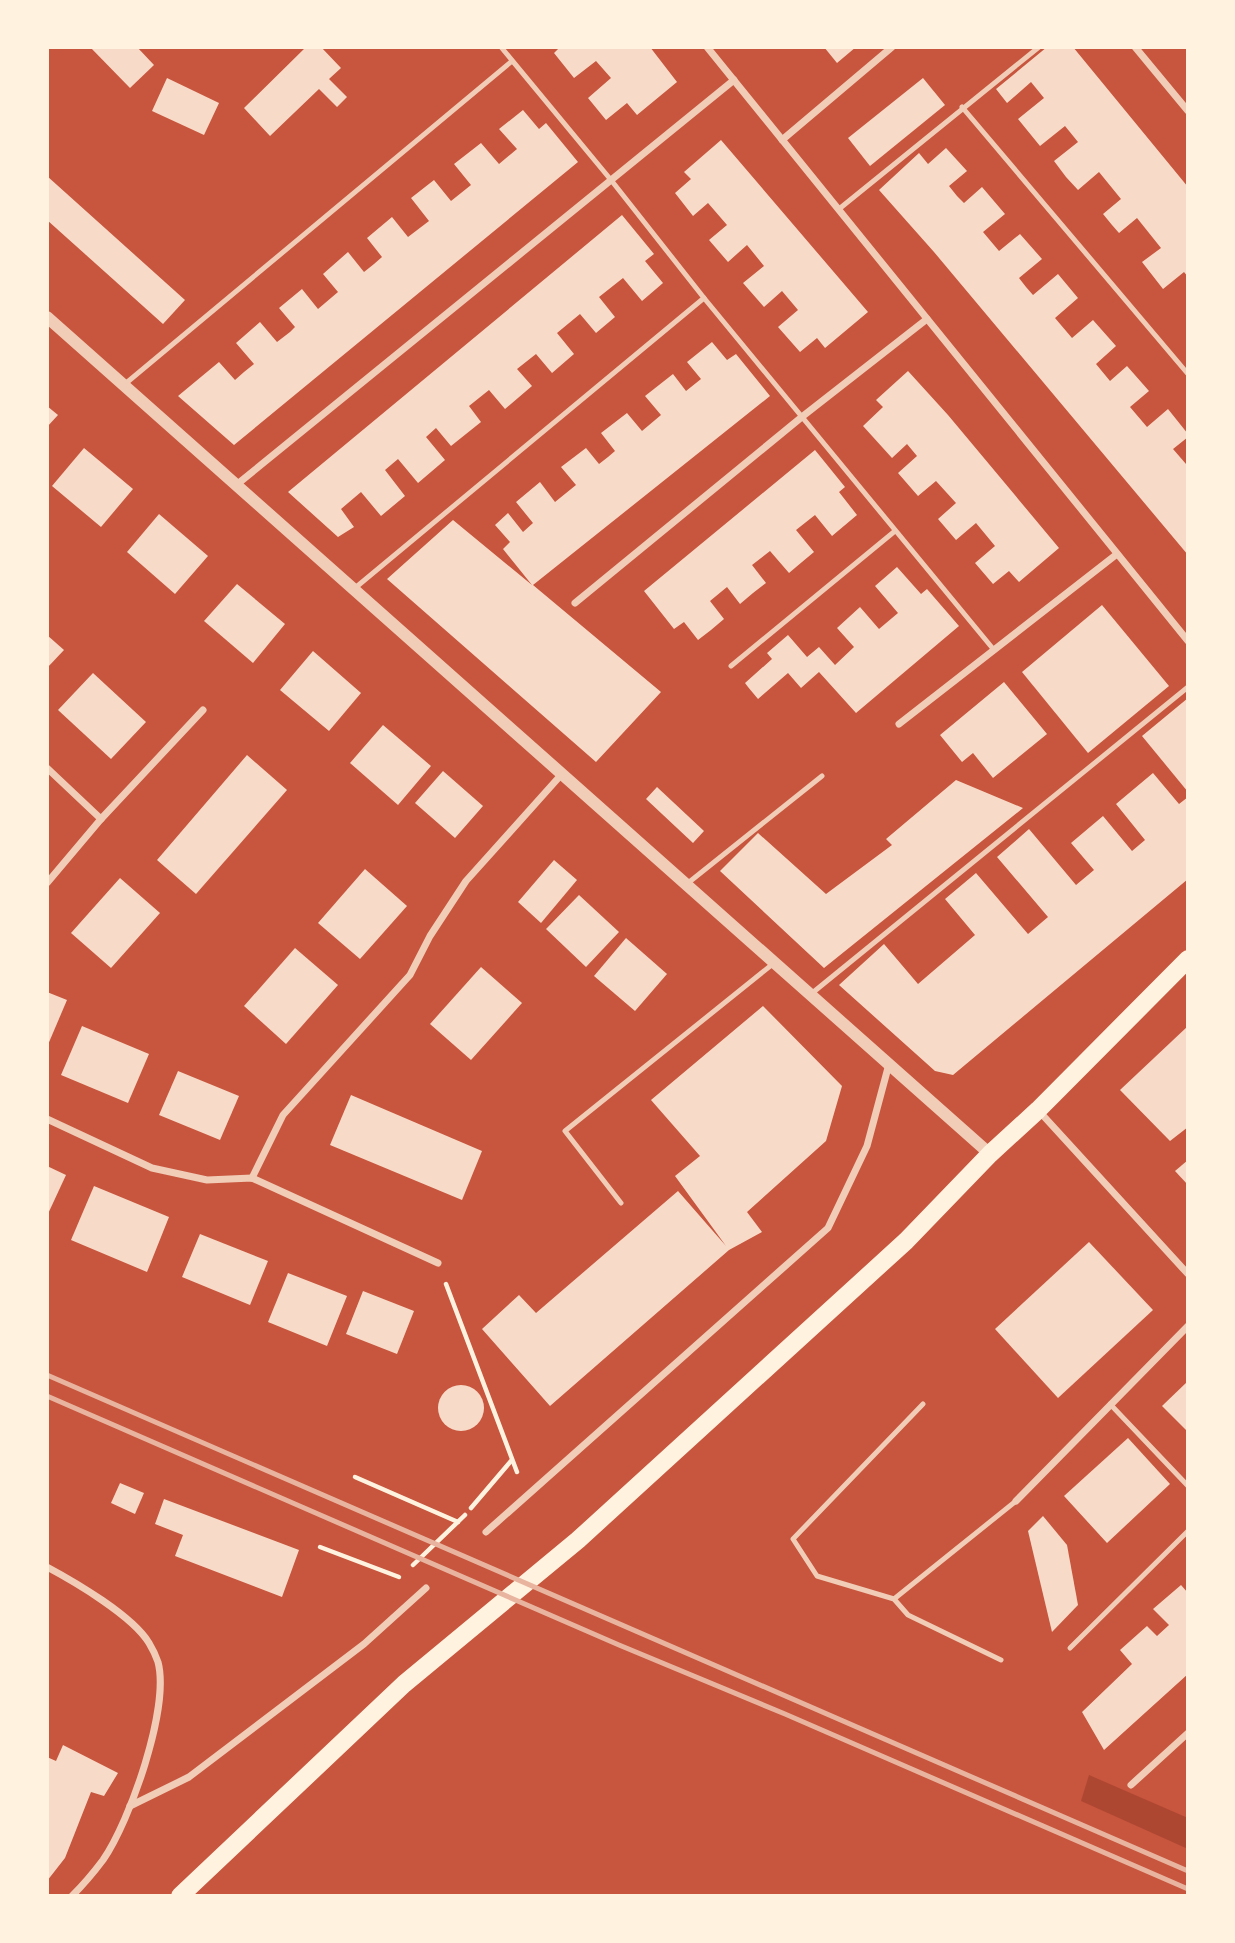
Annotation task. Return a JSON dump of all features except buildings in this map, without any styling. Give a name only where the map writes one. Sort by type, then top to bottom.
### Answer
[{"type":"main road","points":[[180,1896],[404,1684],[578,1540],[906,1241],[990,1154],[1038,1110],[1188,959]]},
{"type":"street","points":[[707,47],[1188,641]]},
{"type":"street","points":[[782,140],[892,47]]},
{"type":"street","points":[[1135,47],[1188,111]]},
{"type":"street","points":[[236,486],[734,80]]},
{"type":"street","points":[[47,317],[990,1154]]},
{"type":"street","points":[[575,603],[803,416],[927,319]]},
{"type":"street","points":[[899,724],[1118,554]]},
{"type":"street","points":[[47,883],[101,819],[203,710]]},
{"type":"street","points":[[47,768],[101,819]]},
{"type":"street","points":[[252,1178],[283,1115],[410,975],[430,936],[466,881],[561,775]]},
{"type":"street","points":[[486,1532],[828,1228],[867,1146],[889,1064]]},
{"type":"street","points":[[1038,1110],[1188,1275]]},
{"type":"street","points":[[47,1119],[152,1168],[207,1180],[252,1178],[438,1264]]},
{"type":"street","points":[[1016,1501],[1188,1326]]},
{"type":"street","points":[[47,1567],[135,1624],[158,1661],[160,1682],[148,1754],[130,1806],[103,1859],[72,1896]]},
{"type":"street","points":[[130,1806],[189,1777],[364,1644],[426,1588]]},
{"type":"street","points":[[1131,1785],[1188,1733]]},
{"type":"lane","points":[[501,47],[994,650]]},
{"type":"lane","points":[[839,209],[1039,47]]},
{"type":"lane","points":[[124,386],[512,61]]},
{"type":"lane","points":[[962,107],[1188,374]]},
{"type":"lane","points":[[352,590],[704,298]]},
{"type":"lane","points":[[731,666],[895,531]]},
{"type":"lane","points":[[810,995],[1188,687]]},
{"type":"lane","points":[[685,885],[822,776]]},
{"type":"lane","points":[[621,1203],[565,1131],[774,963]]},
{"type":"lane","points":[[923,1404],[793,1539],[817,1576],[894,1599],[908,1615],[1001,1660]]},
{"type":"lane","points":[[1110,1404],[1188,1486]]},
{"type":"lane","points":[[894,1599],[1016,1501]]},
{"type":"lane","points":[[1070,1648],[1188,1531]]},
{"type":"path","points":[[438,1264],[511,1461],[529,1494]]},
{"type":"path","points":[[410,1568],[458,1522],[511,1461]]},
{"type":"path","points":[[355,1477],[458,1522]]},
{"type":"path","points":[[320,1547],[400,1578]]},
{"type":"shaded area","points":[[1089,1775],[1188,1818],[1188,1849],[1081,1801]]},
{"type":"railway","points":[[47,1375],[1188,1871]]},
{"type":"railway","points":[[47,1396],[1188,1889]]}]
